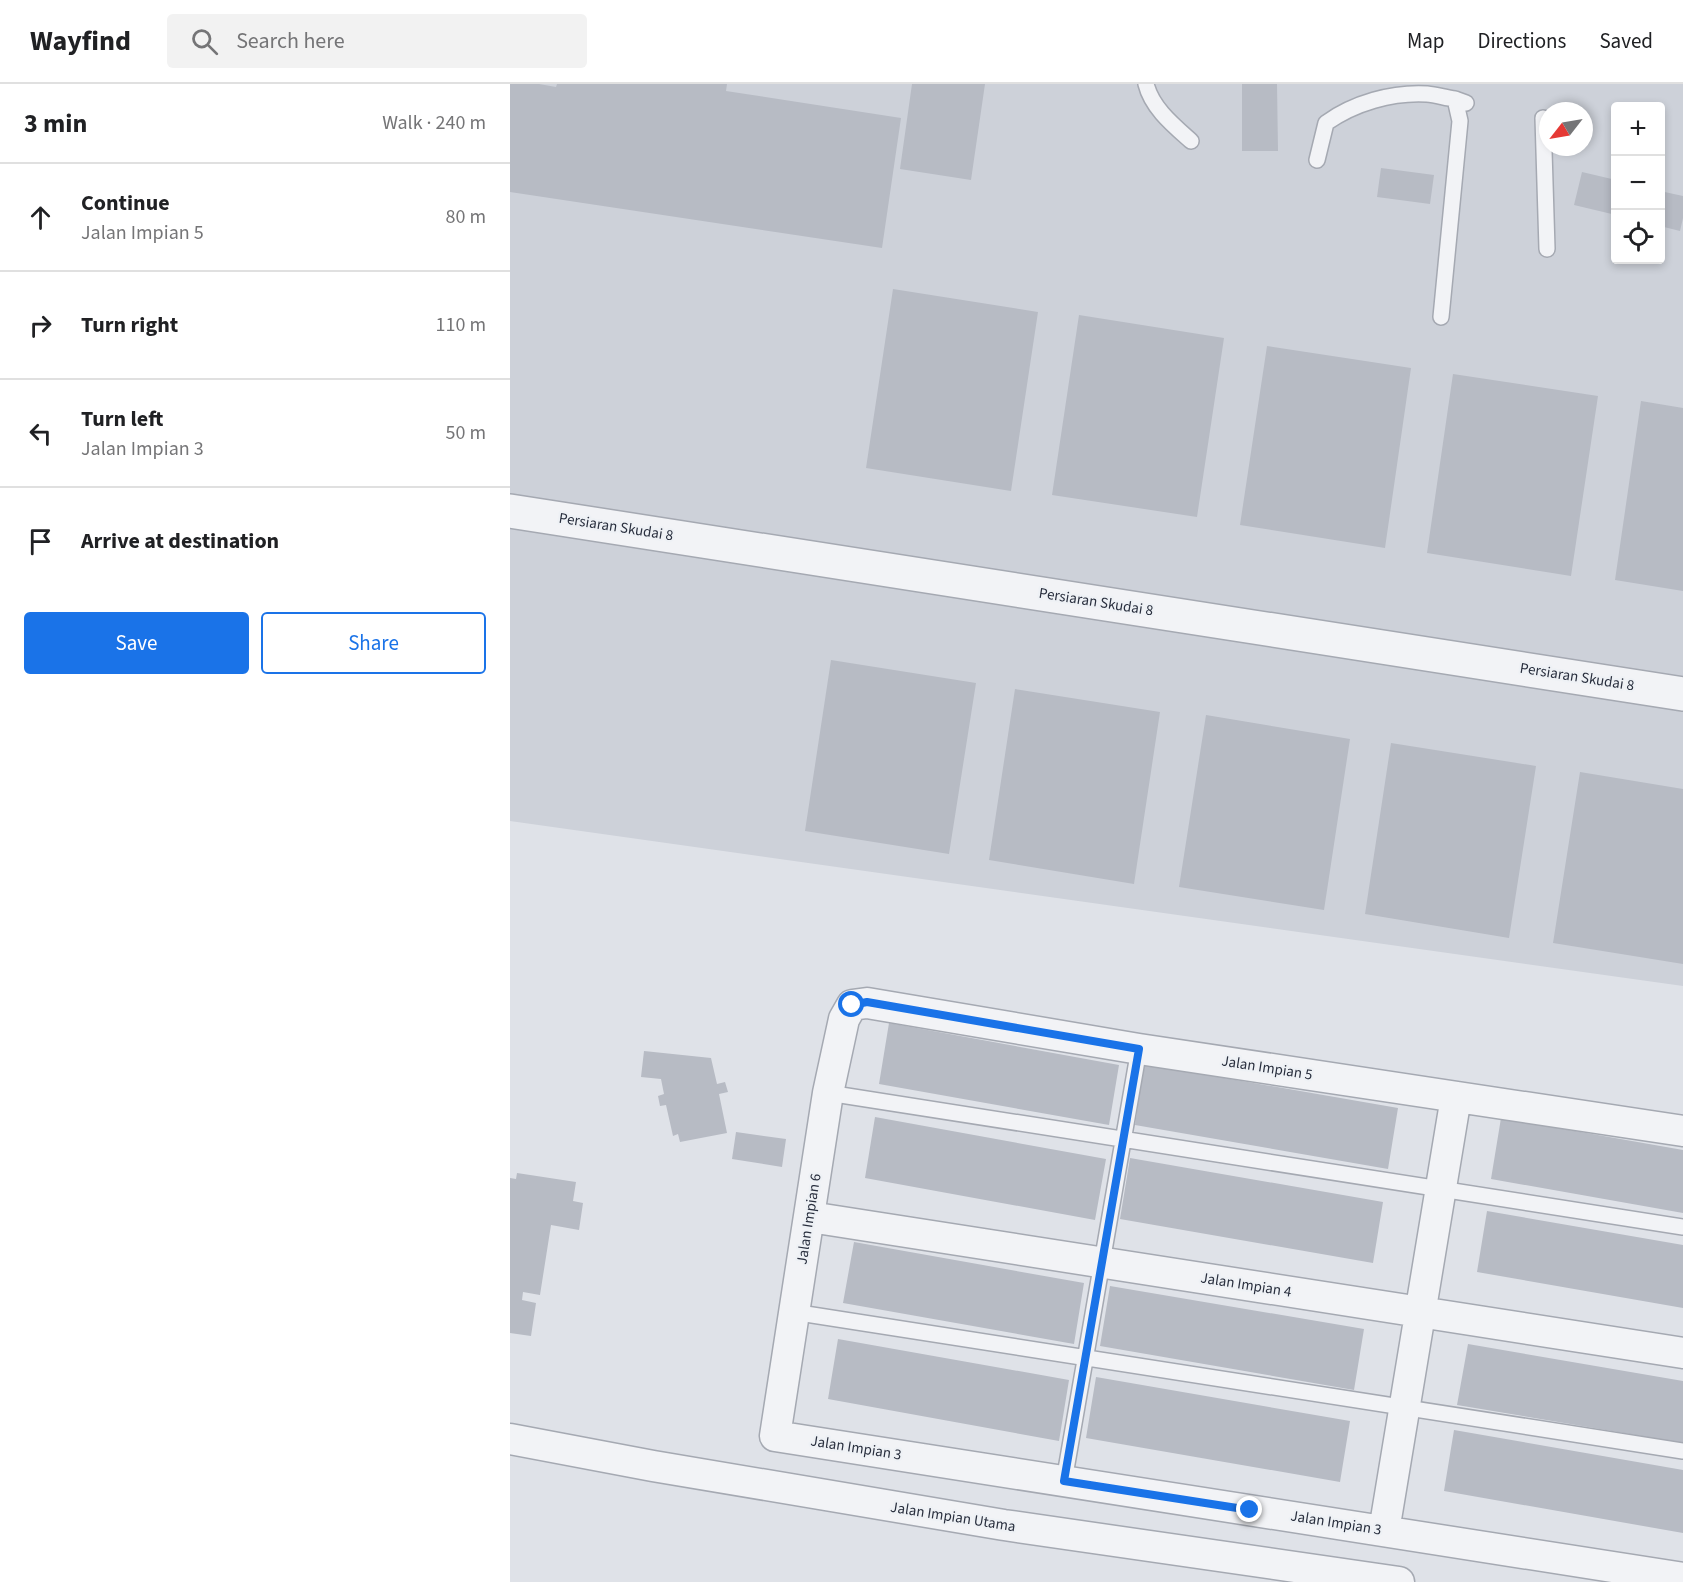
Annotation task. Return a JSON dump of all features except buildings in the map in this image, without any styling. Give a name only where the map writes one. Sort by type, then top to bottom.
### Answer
[{"type":"street","name":"Persiaran Skudai 8","points":[[510,511],[1683,694]]},
{"type":"street","name":"Jalan Impian 5","points":[[852,1005],[867,1002],[1139,1049],[1683,1131]]},
{"type":"street","name":"Jalan Impian 6","points":[[775,1436],[828,1093],[844,1018],[852,1005]]},
{"type":"street","points":[[1384,1531],[1456,1097]]},
{"type":"street","name":"Jalan Impian 4","points":[[810,1217],[1683,1353]]},
{"type":"street","name":"Jalan Impian 3","points":[[775,1436],[1683,1578]]},
{"type":"street","name":"Jalan Impian Utama","points":[[510,1439],[993,1524],[1398,1582]]},
{"type":"lane","points":[[1146,84],[1149,96],[1170,122],[1191,141]]},
{"type":"lane","points":[[1317,160],[1326,123],[1340,112],[1359,104],[1395,96],[1427,94],[1461,101],[1441,317]]},
{"type":"lane","points":[[1544,156],[1546,249]]},
{"type":"lane","points":[[1064,1481],[1139,1049]]},
{"type":"lane","points":[[828,1093],[1683,1227]]},
{"type":"lane","points":[[793,1312],[1683,1451]]},
{"type":"shaded area","points":[[510,84],[1683,84],[1683,986],[510,821]]},
{"type":"route","points":[[852,1005],[867,1002],[1139,1049],[1064,1481],[1250,1510]]}]
